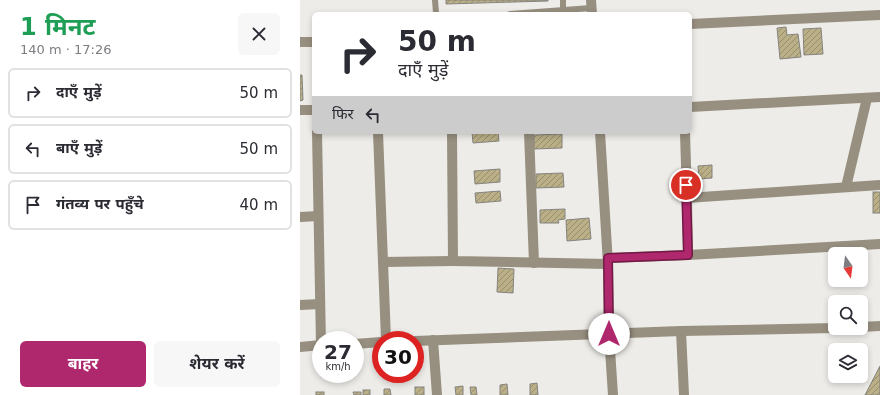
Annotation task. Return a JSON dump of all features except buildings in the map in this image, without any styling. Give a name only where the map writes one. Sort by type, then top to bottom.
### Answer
[{"type":"street","points":[[692,24],[880,15]]},
{"type":"street","points":[[300,42],[312,42]]},
{"type":"street","points":[[692,107],[880,97]]},
{"type":"street","points":[[846,187],[867,98]]},
{"type":"street","points":[[300,110],[312,110]]},
{"type":"street","points":[[317,134],[321,331]]},
{"type":"street","points":[[378,134],[386,331]]},
{"type":"street","points":[[452,134],[453,261]]},
{"type":"street","points":[[529,134],[534,263]]},
{"type":"street","points":[[600,134],[608,261],[609,334],[613,395]]},
{"type":"street","points":[[685,134],[688,255]]},
{"type":"street","points":[[687,198],[880,185]]},
{"type":"street","points":[[300,218],[318,216]]},
{"type":"street","points":[[383,262],[453,261],[534,263],[608,261],[880,244]]},
{"type":"street","points":[[300,305],[320,304]]},
{"type":"street","points":[[868,327],[880,326]]},
{"type":"street","points":[[424,340],[681,331],[828,328]]},
{"type":"street","points":[[681,331],[684,395]]},
{"type":"street","points":[[433,340],[437,395]]},
{"type":"street","points":[[300,346],[312,346]]},
{"type":"lane","points":[[436,0],[436,12]]},
{"type":"lane","points":[[562,0],[563,11]]},
{"type":"lane","points":[[545,12],[591,7]]},
{"type":"route","points":[[609,334],[608,258],[688,255],[686,185]]}]
